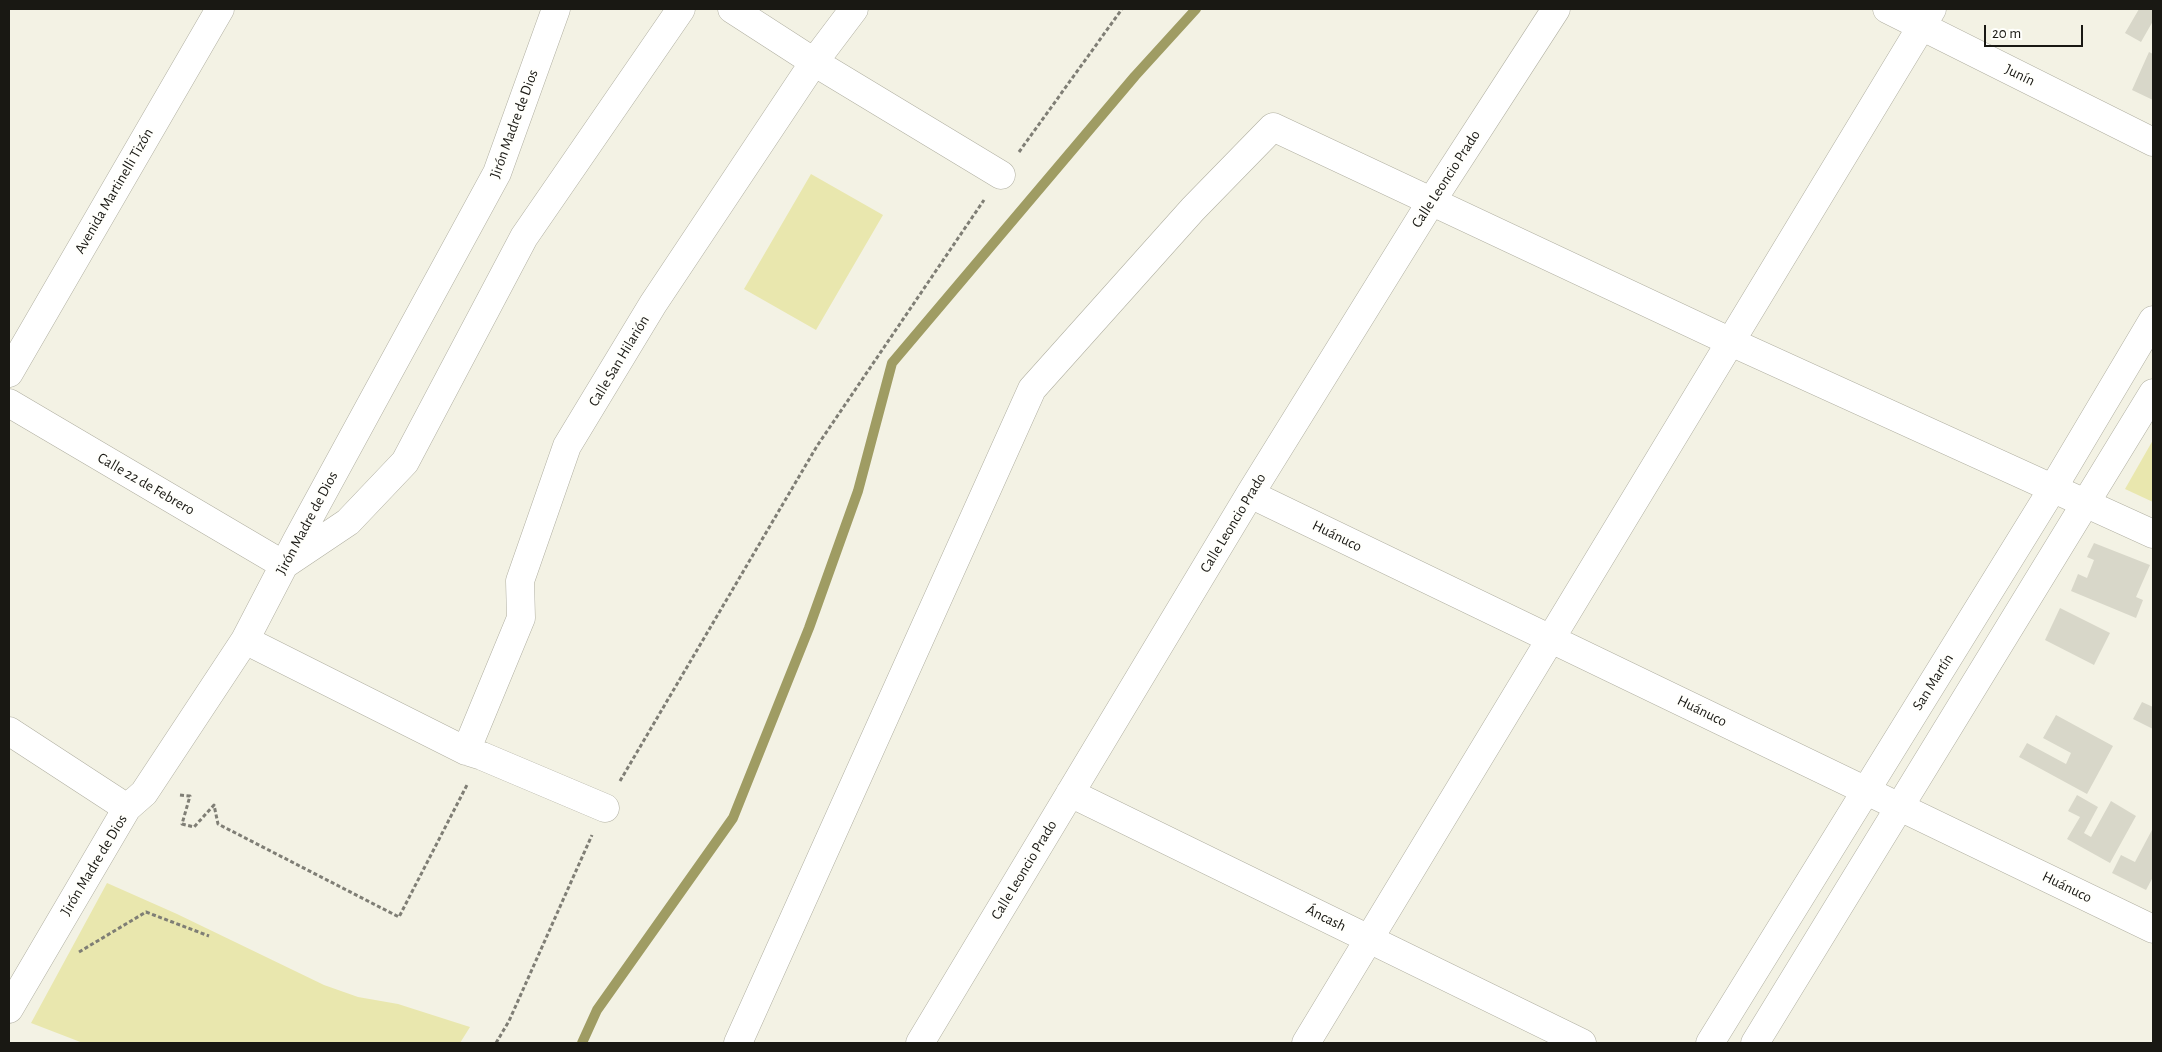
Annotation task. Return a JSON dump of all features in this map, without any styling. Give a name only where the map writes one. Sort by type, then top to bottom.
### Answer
[{"type":"street","name":"Avenida Martinelli Tizón","points":[[9,374],[220,9]]},
{"type":"street","name":"Jirón Madre de Dios","points":[[9,1010],[46,946],[136,801],[245,640],[497,174],[556,9]]},
{"type":"street","points":[[284,565],[348,522],[405,462],[524,237],[681,9]]},
{"type":"street","points":[[732,9],[814,62],[1001,175]]},
{"type":"street","name":"Calle San Hilarión","points":[[474,754],[520,618],[520,580],[567,446],[653,304],[814,62],[854,9]]},
{"type":"street","name":"Calle Leoncio Prado","points":[[920,1043],[1250,494],[1430,202],[1556,9]]},
{"type":"street","name":"Junín","points":[[1887,9],[1927,18],[2153,142]]},
{"type":"street","points":[[1306,1043],[1927,18]]},
{"type":"street","points":[[738,1043],[1032,389],[1193,208],[1273,127],[1731,342],[2153,534]]},
{"type":"street","name":"San Martín","points":[[1710,1043],[2053,488],[2153,320]]},
{"type":"street","points":[[2125,368],[2153,384]]},
{"type":"street","points":[[1755,1043],[2088,503],[2153,393]]},
{"type":"street","name":"Calle 22 de Febrero","points":[[9,403],[284,565]]},
{"type":"street","name":"Huánuco","points":[[1250,494],[2153,929]]},
{"type":"street","points":[[245,640],[474,754],[604,808]]},
{"type":"street","points":[[1958,641],[1990,660]]},
{"type":"street","points":[[9,731],[136,801]]},
{"type":"street","name":"Áncash","points":[[1070,793],[1582,1043]]},
{"type":"path","points":[[496,1043],[509,1021],[604,808],[817,446],[1001,175],[1122,9]]},
{"type":"path","points":[[136,801],[190,796],[182,824],[194,827],[214,805],[218,824],[399,917],[474,754]]},
{"type":"path","points":[[46,946],[71,956],[146,912],[209,936]]},
{"type":"shaded area","points":[[811,174],[883,215],[816,330],[744,289]]},
{"type":"shaded area","points":[[2153,440],[2153,502],[2125,489]]},
{"type":"shaded area","points":[[107,883],[177,914],[324,985],[358,997],[398,1004],[470,1027],[460,1043],[83,1043],[31,1023]]},
{"type":"building","points":[[2139,9],[2153,9],[2153,21],[2141,42],[2125,33]]},
{"type":"building","points":[[2149,52],[2153,54],[2153,100],[2132,90]]},
{"type":"building","points":[[2094,543],[2150,565],[2136,597],[2143,600],[2136,618],[2071,591],[2078,574],[2087,578],[2094,560],[2087,557]]},
{"type":"building","points":[[2060,608],[2110,633],[2094,665],[2045,640]]},
{"type":"building","points":[[2142,702],[2153,707],[2153,729],[2133,719]]},
{"type":"building","points":[[2056,715],[2113,746],[2087,794],[2019,757],[2027,743],[2066,764],[2071,753],[2043,738]]},
{"type":"building","points":[[2077,795],[2098,807],[2084,833],[2091,837],[2111,801],[2136,816],[2110,863],[2067,839],[2080,817],[2068,811]]},
{"type":"building","points":[[2153,828],[2153,877],[2146,890],[2112,873],[2121,855],[2135,862]]},
{"type":"waterway","points":[[582,1043],[597,1010],[733,818],[809,628],[858,491],[892,363],[1135,76],[1196,9]]}]
